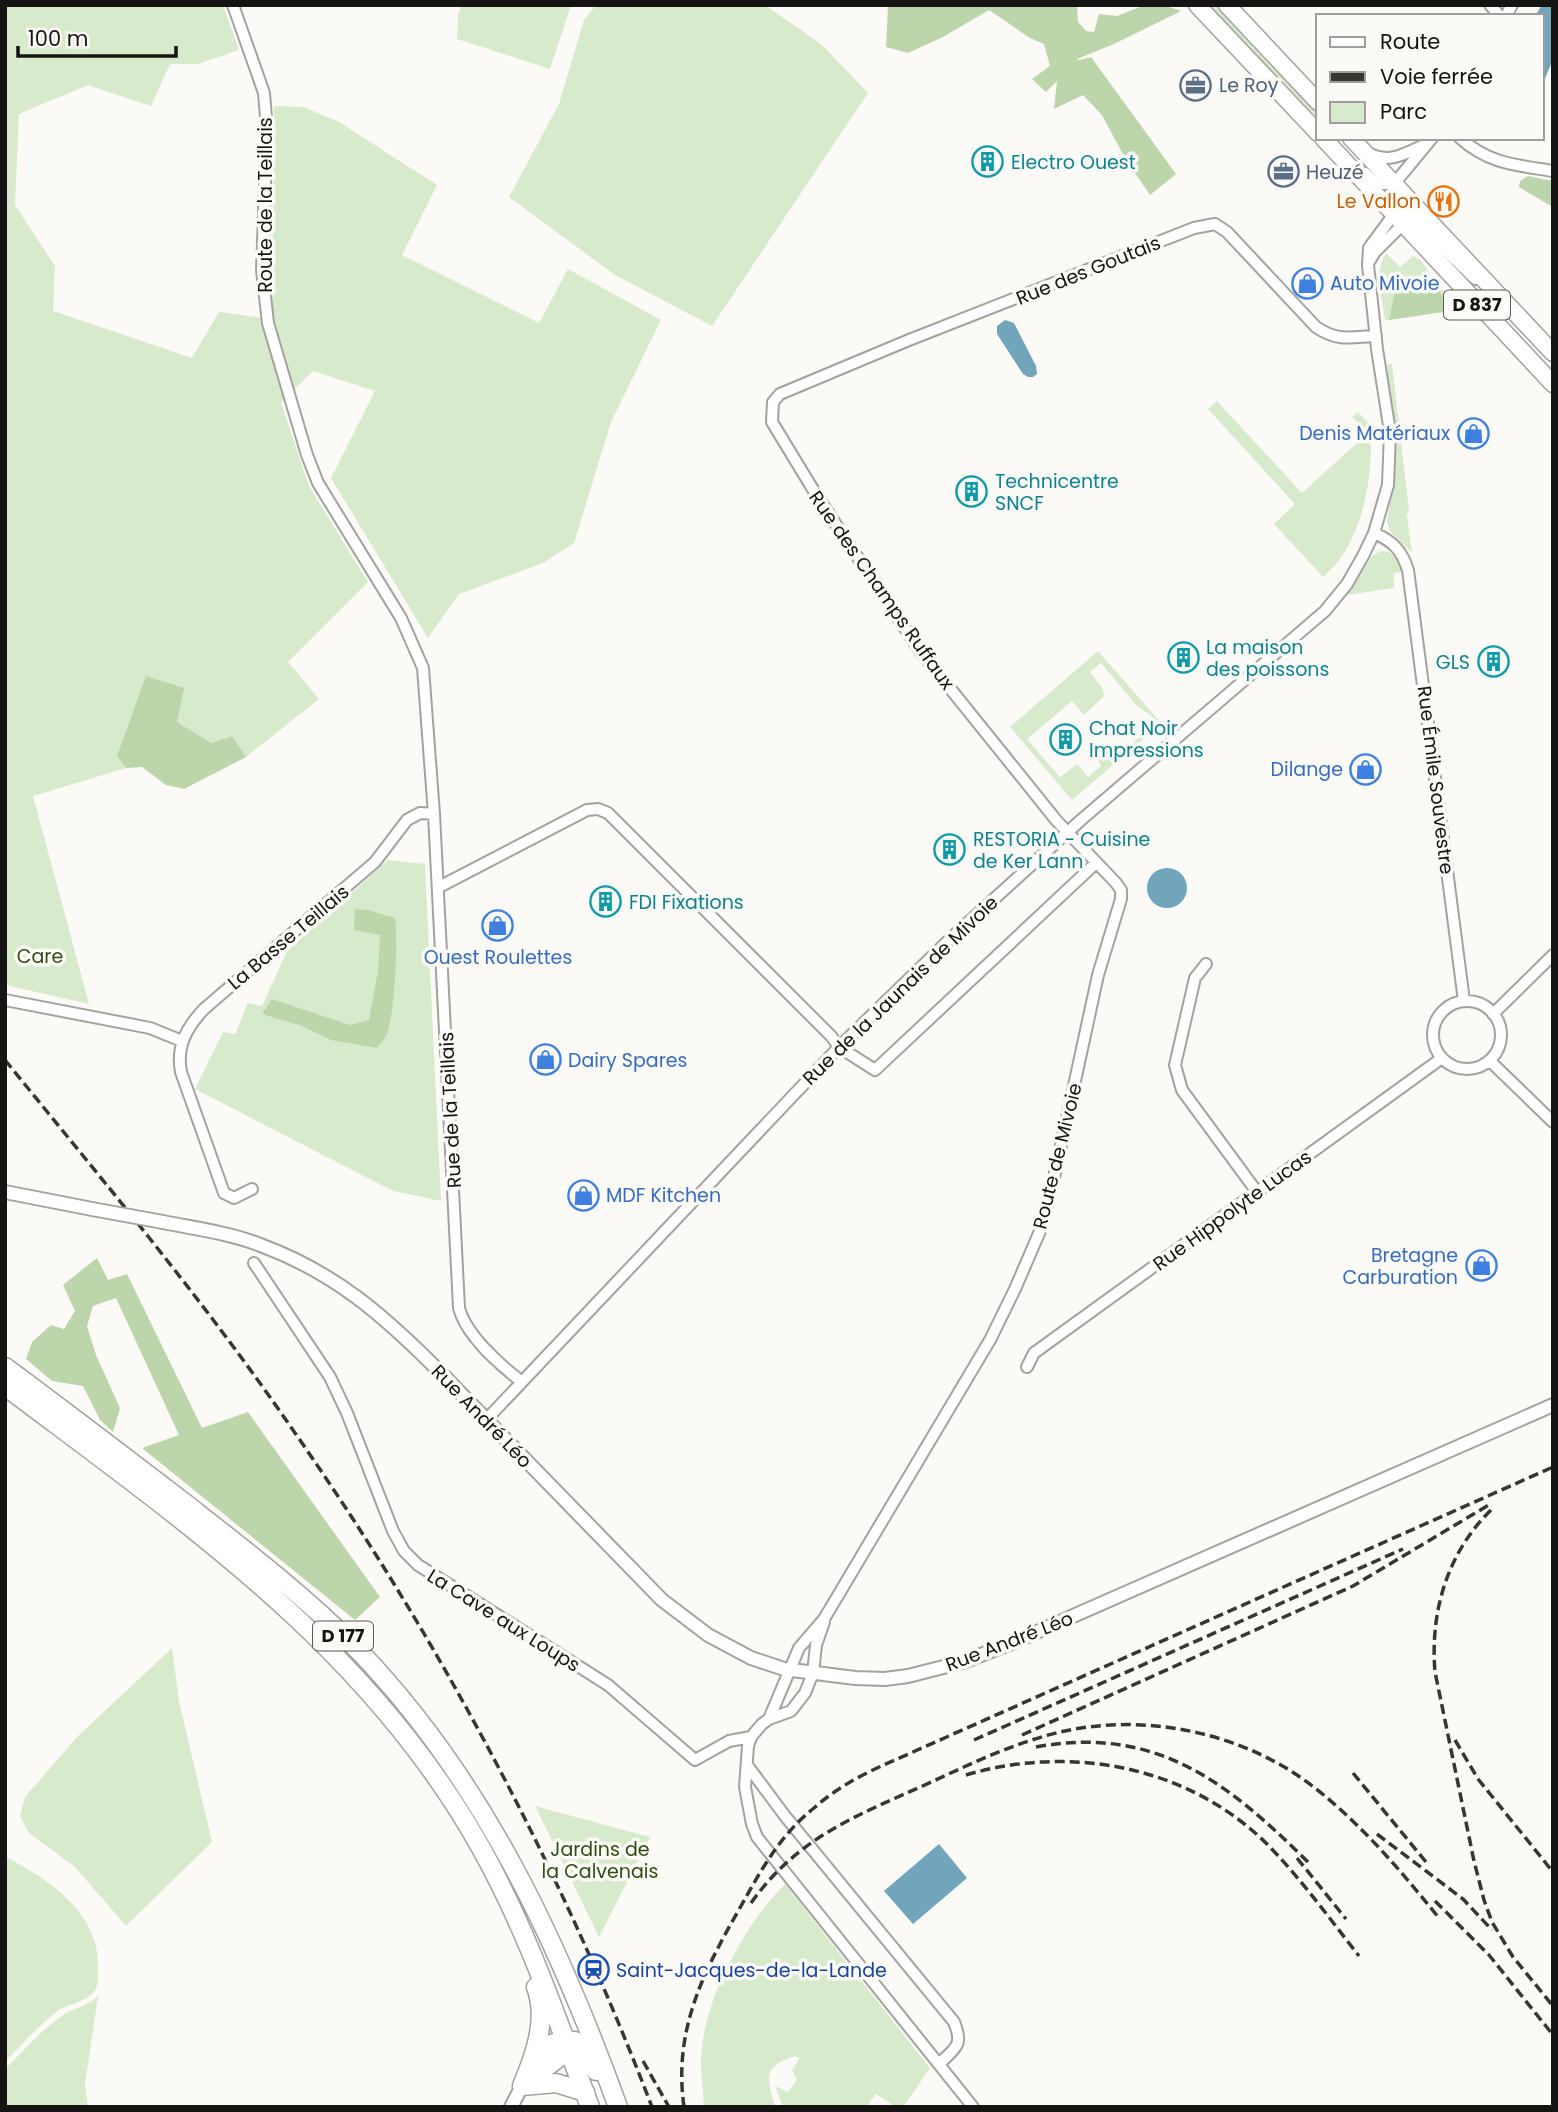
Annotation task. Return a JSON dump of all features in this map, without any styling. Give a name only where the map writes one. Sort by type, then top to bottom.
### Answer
[{"type":"highway","name":"D 177","points":[[5,1367],[251,1555],[312,1606],[378,1672],[436,1744],[487,1818],[517,1870],[577,1997]]},
{"type":"highway","name":"D 177","points":[[5,1386],[242,1567],[329,1647],[366,1686],[439,1781],[481,1847],[536,1964],[569,2043],[588,2099]]},
{"type":"highway","points":[[439,1781],[494,1891],[537,1990],[541,2016],[538,2038],[522,2085]]},
{"type":"highway","points":[[522,2085],[569,2043],[579,2019],[577,1997]]},
{"type":"highway","points":[[577,1997],[618,2107]]},
{"type":"highway","points":[[530,2067],[545,2049],[569,2043]]},
{"type":"highway","points":[[569,2043],[592,2061],[610,2107]]},
{"type":"highway","points":[[522,2085],[568,2085],[588,2099]]},
{"type":"main road","points":[[1197,5],[1316,131]]},
{"type":"main road","points":[[1227,5],[1316,100]]},
{"type":"main road","name":"D 837","points":[[1325,140],[1400,205],[1553,353]]},
{"type":"main road","name":"D 837","points":[[1357,144],[1400,205],[1553,384]]},
{"type":"street","name":"Route de la Teillais","points":[[233,5],[264,93],[267,130],[262,270],[271,334],[318,484],[401,618],[422,668],[434,814]]},
{"type":"street","points":[[1263,75],[1316,121]]},
{"type":"street","points":[[1335,140],[1400,205]]},
{"type":"street","points":[[1462,140],[1474,151],[1489,159],[1553,171]]},
{"type":"street","points":[[1357,144],[1382,159],[1391,159],[1430,141]]},
{"type":"street","name":"Rue de la Jaunais de Mivoie","points":[[485,1421],[839,1046],[950,939],[1068,832],[1325,611],[1347,584],[1374,533],[1388,485],[1391,464],[1390,432],[1368,265],[1369,248],[1400,205],[1430,141]]},
{"type":"street","name":"Rue des Goutais","points":[[773,402],[780,394],[909,340],[1194,228],[1216,224],[1227,232],[1316,327],[1329,336],[1346,339],[1376,336]]},
{"type":"street","name":"Rue des Champs Ruffaux","points":[[773,402],[772,422],[897,618],[996,747],[1068,832]]},
{"type":"street","name":"Rue Émile Souvestre","points":[[1374,533],[1391,541],[1399,549],[1408,569],[1464,1001]]},
{"type":"street","points":[[439,887],[587,810],[598,809],[608,813],[839,1046],[875,1070],[1096,863]]},
{"type":"street","name":"La Basse Teillais","points":[[182,1041],[189,1027],[204,1009],[365,871],[407,820],[420,813],[434,814]]},
{"type":"street","name":"Rue de la Teillais","points":[[434,814],[459,1308],[463,1322],[470,1332],[522,1382]]},
{"type":"street","name":"Route de Mivoie","points":[[769,1719],[799,1648],[824,1619],[990,1340],[1040,1231],[1098,975],[1121,899],[1121,890],[1116,883],[1068,832]]},
{"type":"street","points":[[1493,1013],[1553,955]]},
{"type":"street","points":[[1206,964],[1195,978],[1175,1065],[1182,1090],[1257,1192]]},
{"type":"street","points":[[5,1000],[150,1028],[182,1041],[179,1056],[181,1072],[224,1193],[234,1198],[252,1189]]},
{"type":"street","points":[[1464,1001],[1476,1002],[1493,1013],[1501,1028],[1501,1040],[1490,1061],[1478,1068],[1465,1070],[1452,1066],[1441,1058],[1435,1048],[1433,1035],[1435,1023],[1442,1012],[1464,1001]]},
{"type":"street","name":"Rue Hippolyte Lucas","points":[[1027,1367],[1034,1353],[1441,1058]]},
{"type":"street","points":[[1490,1061],[1553,1122]]},
{"type":"street","name":"Rue André Léo","points":[[5,1192],[163,1222],[262,1245],[299,1261],[336,1282],[400,1331],[662,1600],[708,1635],[751,1658],[790,1670],[885,1679],[963,1662],[1553,1405]]},
{"type":"street","name":"La Cave aux Loups","points":[[254,1263],[330,1377],[347,1413],[393,1531],[411,1558],[434,1577],[608,1685],[695,1760],[729,1741],[751,1738]]},
{"type":"street","name":"Route de Mivoie","points":[[769,1719],[791,1711],[805,1693],[813,1673],[816,1645],[824,1619]]},
{"type":"street","points":[[769,1719],[751,1738],[747,1765],[746,1787],[757,1837],[973,2107]]},
{"type":"street","points":[[747,1765],[785,1816],[954,2022],[961,2037],[959,2044],[939,2064]]},
{"type":"street","points":[[510,2107],[522,2085]]},
{"type":"green space","name":"Care","points":[[5,5],[223,5],[239,50],[198,64],[170,64],[151,106],[88,85],[19,114],[15,205],[55,266],[53,311],[192,358],[219,312],[272,319],[274,106],[304,107],[339,122],[437,185],[402,255],[539,323],[568,269],[661,320],[611,422],[574,543],[543,563],[459,594],[428,638],[331,478],[375,391],[313,371],[281,403],[309,486],[368,582],[288,662],[319,699],[246,757],[232,736],[211,743],[176,722],[117,756],[126,768],[33,796],[89,1004],[5,985]]},
{"type":"green space","points":[[462,5],[571,5],[550,69],[457,39],[458,14]]},
{"type":"green space","points":[[596,5],[765,5],[821,44],[868,93],[712,326],[615,275],[509,197],[559,104],[584,20]]},
{"type":"green space","points":[[888,5],[1077,5],[1078,22],[1086,31],[1094,32],[1099,14],[1117,16],[1145,5],[1163,5],[1181,11],[1077,59],[1091,57],[1176,174],[1150,195],[1126,160],[1102,115],[1083,95],[1054,109],[1057,81],[1046,92],[1032,79],[1050,66],[1044,44],[1030,38],[989,10],[943,37],[908,53],[886,47]]},
{"type":"green space","points":[[1205,5],[1219,5],[1316,108],[1316,116],[1269,73]]},
{"type":"green space","points":[[1528,176],[1553,181],[1553,207],[1519,187],[1520,181]]},
{"type":"green space","points":[[1386,253],[1400,267],[1413,256],[1420,261],[1454,303],[1450,311],[1385,320],[1380,268]]},
{"type":"green space","points":[[1439,290],[1450,311],[1389,320],[1395,291]]},
{"type":"green space","points":[[1392,364],[1412,553],[1390,531],[1387,521],[1396,449],[1387,365]]},
{"type":"green space","points":[[1217,401],[1302,493],[1368,433],[1352,417],[1358,412],[1371,426],[1368,487],[1357,527],[1337,563],[1323,577],[1274,524],[1295,504],[1208,409]]},
{"type":"green space","points":[[1381,551],[1392,554],[1401,568],[1402,572],[1394,573],[1394,588],[1347,595],[1372,556]]},
{"type":"green space","points":[[1098,651],[1162,724],[1135,704],[1101,663],[1090,672],[1103,689],[1104,696],[1084,715],[1072,701],[1027,739],[1060,777],[1077,764],[1088,777],[1101,766],[1098,761],[1109,751],[1115,757],[1145,733],[1139,726],[1144,725],[1153,731],[1072,800],[1010,727]]},
{"type":"green space","points":[[146,676],[184,688],[177,722],[211,743],[232,736],[246,757],[184,789],[166,785],[142,767],[126,768],[117,756]]},
{"type":"green space","points":[[388,860],[425,864],[441,1201],[393,1191],[195,1089],[223,1032],[235,1034],[248,1003],[262,1006],[287,951]]},
{"type":"green space","points":[[355,909],[395,918],[396,959],[392,1010],[387,1034],[377,1048],[331,1040],[302,1026],[262,1014],[272,999],[350,1025],[369,1020],[378,971],[380,935],[354,930]]},
{"type":"green space","points":[[97,1258],[108,1280],[127,1274],[202,1428],[248,1412],[380,1597],[355,1620],[142,1448],[179,1435],[116,1298],[93,1306],[87,1326],[96,1355],[120,1408],[113,1432],[100,1420],[83,1386],[52,1381],[26,1359],[32,1342],[51,1325],[64,1329],[75,1311],[63,1285]]},
{"type":"green space","points":[[172,1648],[179,1701],[212,1842],[126,1926],[75,1867],[29,1833],[20,1816],[25,1797],[78,1736]]},
{"type":"green space","name":"Jardins de la Calvenais","points":[[535,1806],[650,1837],[599,1937]]},
{"type":"green space","points":[[5,1857],[38,1875],[68,1899],[81,1914],[96,1947],[98,1972],[97,1986],[90,1996],[56,2012],[5,2061]]},
{"type":"green space","points":[[785,1884],[930,2068],[903,2107],[896,2107],[876,2094],[866,2107],[783,2107],[775,2086],[788,2092],[797,2080],[792,2070],[800,2058],[795,2056],[777,2064],[770,2074],[775,2107],[704,2107],[701,2054],[712,2004],[743,1938]]},
{"type":"green space","points":[[98,1996],[85,2085],[88,2107],[5,2107],[5,2069],[52,2024]]},
{"type":"water","points":[[1542,5],[1553,5],[1553,59],[1544,81],[1544,14],[1536,14]]},
{"type":"water","points":[[1005,320],[1014,323],[1036,366],[1037,374],[1033,377],[1023,374],[997,334],[997,326]]},
{"type":"water","points":[[1167,868],[1175,869],[1181,874],[1186,880],[1186,896],[1181,902],[1175,907],[1167,908],[1159,907],[1153,902],[1148,896],[1147,888],[1148,880],[1153,874],[1159,869]]},
{"type":"water","points":[[939,1844],[967,1878],[913,1924],[884,1891]]},
{"type":"railway","points":[[5,1060],[226,1337],[349,1512],[400,1593],[448,1675],[538,1844],[617,2018],[652,2107]]},
{"type":"railway","points":[[684,2107],[682,2079],[687,2026],[694,2002],[715,1954],[773,1853],[791,1829],[829,1796],[877,1768],[1553,1467]]},
{"type":"railway","points":[[1022,1735],[1353,1586],[1492,1503]]},
{"type":"railway","points":[[1491,1510],[1463,1545],[1445,1585],[1435,1627],[1435,1672],[1484,1900],[1492,1922],[1513,1957],[1553,2006]]},
{"type":"railway","points":[[974,1740],[1403,1549]]},
{"type":"railway","points":[[751,1903],[788,1861],[830,1831],[876,1807],[1026,1742],[1093,1726],[1127,1725],[1160,1726],[1194,1732],[1258,1753],[1288,1769],[1315,1788],[1365,1833],[1439,1918]]},
{"type":"railway","points":[[1455,1740],[1478,1779],[1553,1872]]},
{"type":"railway","points":[[1036,1747],[1079,1742],[1118,1745],[1154,1753],[1219,1785],[1278,1833],[1308,1862]]},
{"type":"railway","points":[[966,1775],[1006,1766],[1046,1762],[1087,1763],[1127,1769],[1165,1780],[1202,1796],[1237,1818],[1268,1845],[1304,1885],[1359,1956]]},
{"type":"railway","points":[[1353,1773],[1426,1862]]},
{"type":"railway","points":[[1377,1834],[1463,1899],[1492,1930]]},
{"type":"railway","points":[[1297,1858],[1346,1919]]},
{"type":"railway","points":[[1435,1901],[1489,1955],[1553,2035]]},
{"type":"railway","points":[[643,2061],[669,2107]]},
{"type":"place","name":"Le Roy","points":[[1196,85]]},
{"type":"place","name":"Electro Ouest","points":[[988,162]]},
{"type":"place","name":"Heuzé","points":[[1283,172]]},
{"type":"place","name":"Le Vallon","points":[[1444,201]]},
{"type":"place","name":"Auto Mivoie","points":[[1307,283]]},
{"type":"place","name":"Denis Matériaux","points":[[1473,433]]},
{"type":"place","name":"Technicentre SNCF","points":[[972,492]]},
{"type":"place","name":"La maison des poissons","points":[[1183,658]]},
{"type":"place","name":"GLS","points":[[1493,662]]},
{"type":"place","name":"Chat Noir Impressions","points":[[1066,739]]},
{"type":"place","name":"Dilange","points":[[1366,769]]},
{"type":"place","name":"RESTORIA - Cuisine de Ker Lann","points":[[950,850]]},
{"type":"place","name":"FDI Fixations","points":[[606,902]]},
{"type":"place","name":"Ouest Roulettes","points":[[498,926]]},
{"type":"place","name":"Dairy Spares","points":[[545,1060]]},
{"type":"place","name":"MDF Kitchen","points":[[583,1195]]},
{"type":"place","name":"Bretagne Carburation","points":[[1481,1266]]},
{"type":"place","name":"Saint-Jacques-de-la-Lande","points":[[593,1970]]}]
